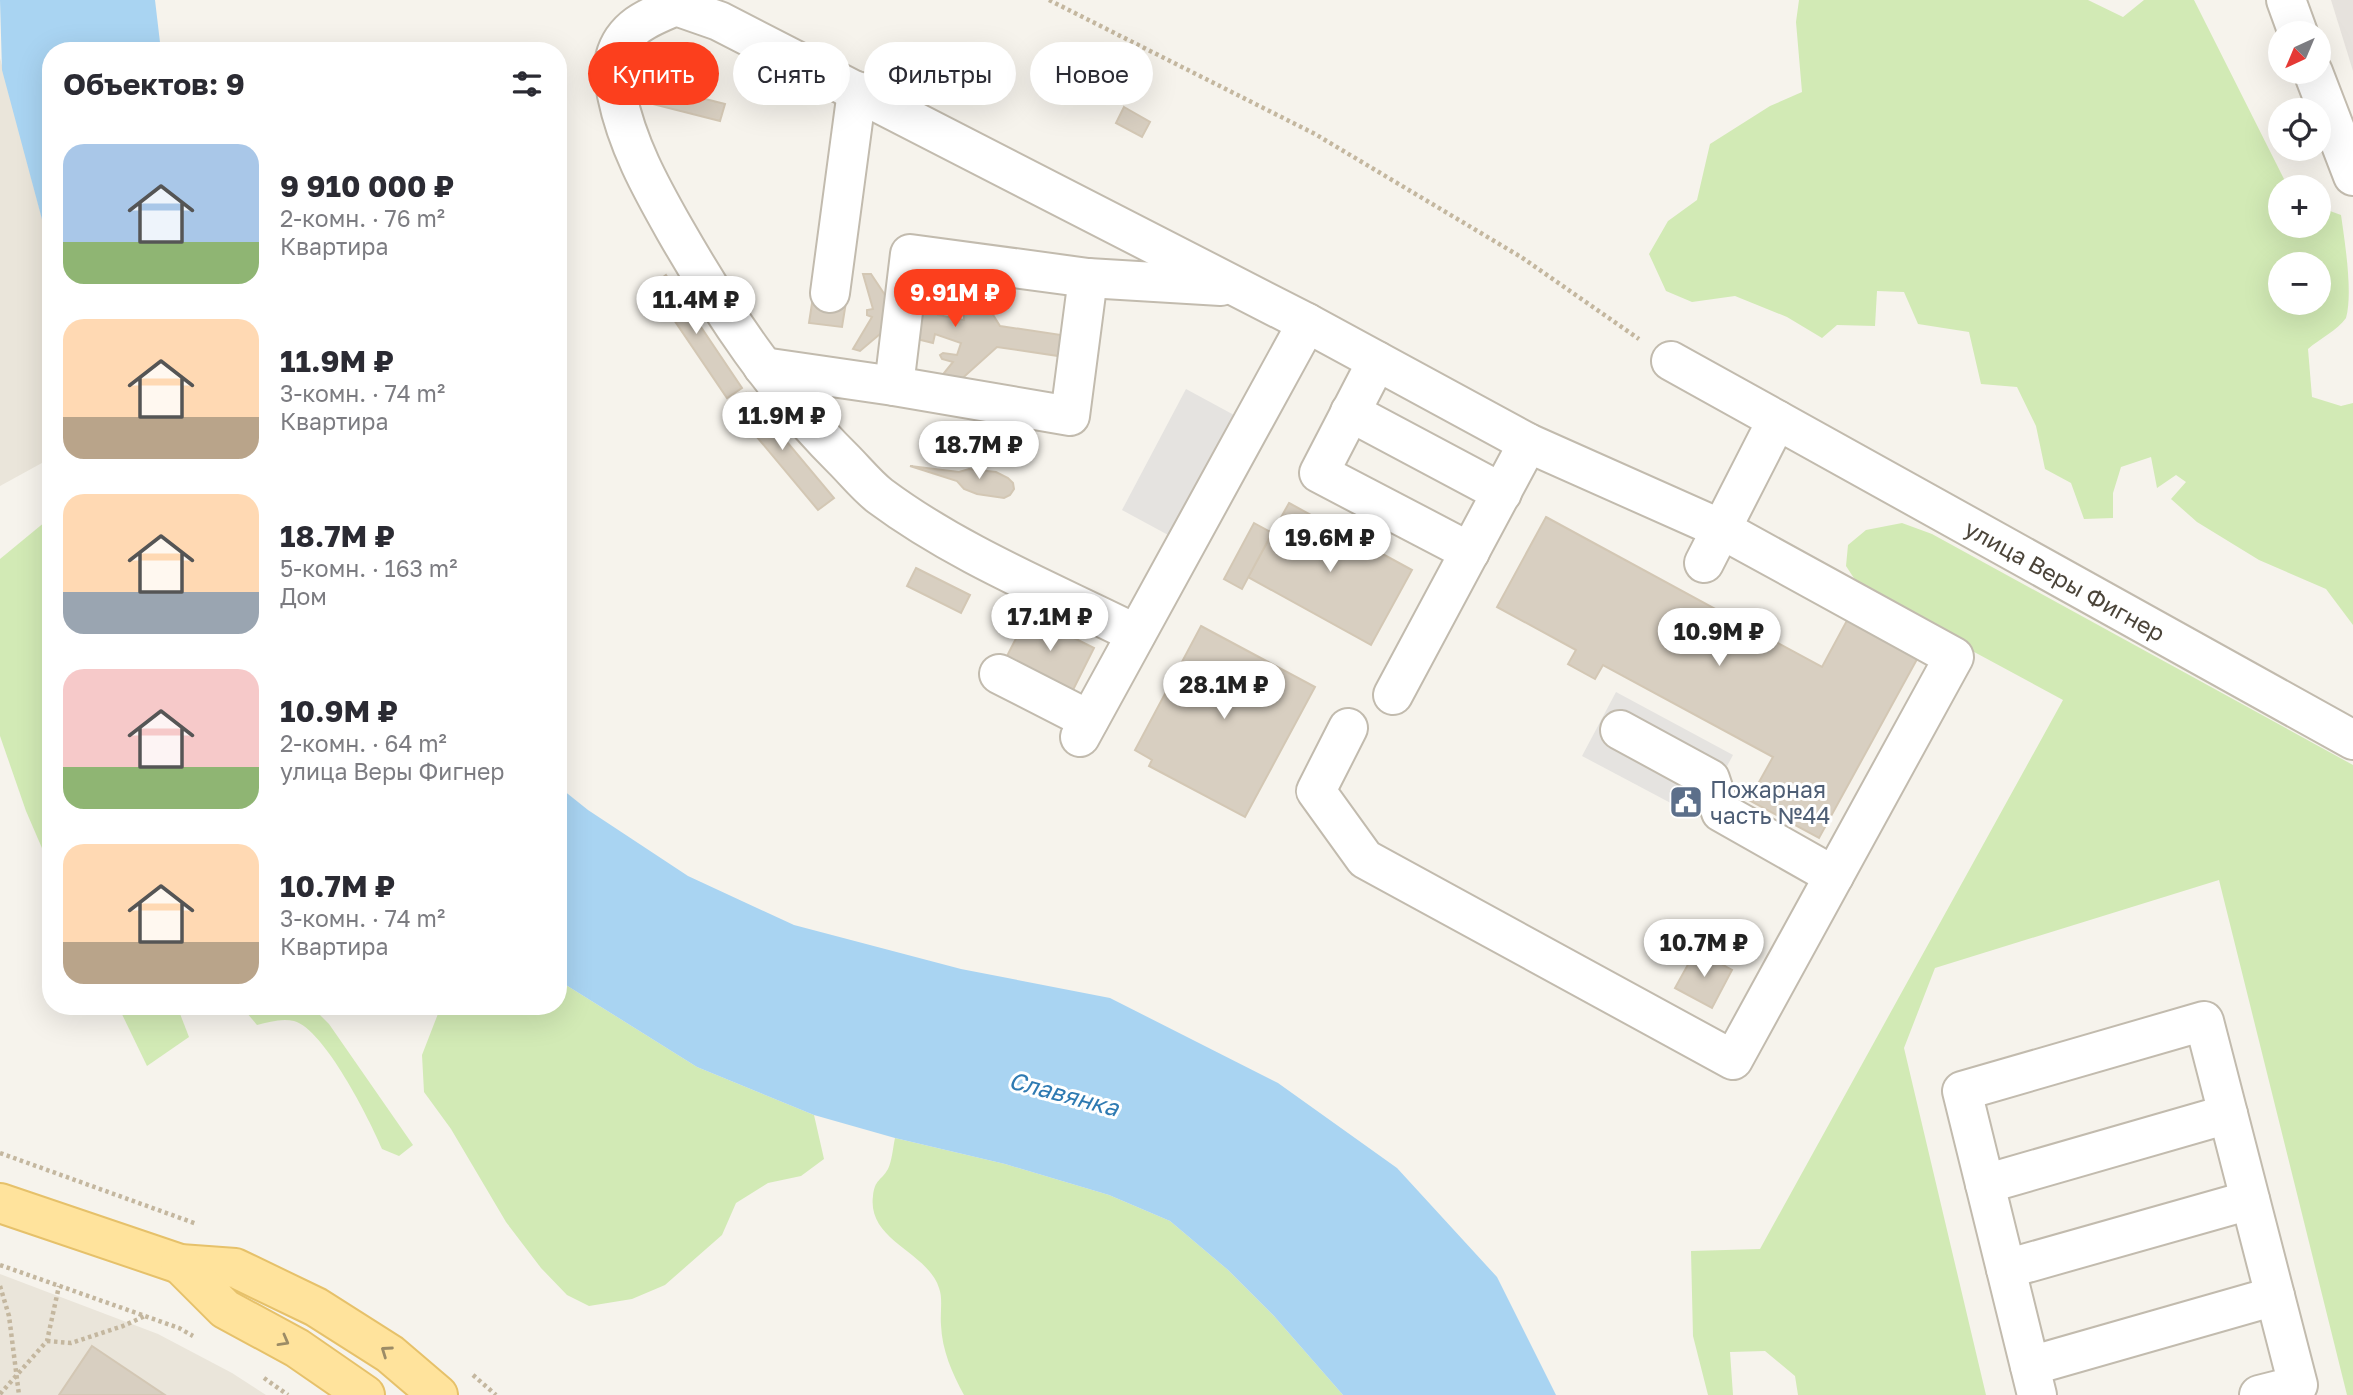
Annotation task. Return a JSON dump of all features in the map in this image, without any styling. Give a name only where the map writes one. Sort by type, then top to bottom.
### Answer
[{"type":"main road","points":[[0,1203],[180,1264],[235,1269],[316,1307],[390,1353],[438,1395]]},
{"type":"main road","points":[[180,1264],[225,1309],[297,1348],[365,1395]]},
{"type":"street","points":[[2286,0],[2294,21]]},
{"type":"street","points":[[1136,634],[939,536],[878,495],[820,437],[763,367],[715,299],[642,171],[622,123],[615,87],[614,60],[623,38],[645,18],[676,6],[719,21],[1307,323],[1528,443],[1721,529],[1954,657],[1857,803],[1834,876],[1733,1060],[1365,859],[1316,791],[1348,729]]},
{"type":"street","points":[[2318,84],[2353,176]]},
{"type":"street","points":[[830,293],[857,92]]},
{"type":"street","points":[[894,386],[910,254],[1088,278],[1237,287]]},
{"type":"street","points":[[763,367],[1070,416],[1088,278]]},
{"type":"street","points":[[999,674],[1085,728],[1307,323]]},
{"type":"street","points":[[1377,361],[1319,473],[1470,552]]},
{"type":"street","name":"улица Веры Фигнер","points":[[1671,361],[2353,740]]},
{"type":"street","points":[[1350,412],[1502,494]]},
{"type":"street","points":[[1704,563],[1777,420]]},
{"type":"street","points":[[1393,695],[1528,443]]},
{"type":"street","points":[[1620,730],[1710,779],[1721,812],[1834,876]]},
{"type":"street","points":[[2259,1395],[2298,1385],[2204,1021],[1962,1091],[2033,1380],[2275,1296]]},
{"type":"street","points":[[1985,1184],[2228,1114]]},
{"type":"street","points":[[2006,1269],[2250,1200]]},
{"type":"path","points":[[1049,0],[1315,134],[1521,257],[1671,361]]},
{"type":"path","points":[[0,1265],[179,1328],[200,1340]]},
{"type":"path","points":[[0,1286],[9,1316],[19,1395]]},
{"type":"path","points":[[0,1394],[47,1341],[59,1286]]},
{"type":"path","points":[[47,1341],[71,1343],[145,1316]]},
{"type":"path","points":[[261,1376],[288,1395]]},
{"type":"shaded area","points":[[2331,0],[2353,0],[2353,71]]},
{"type":"shaded area","points":[[0,58],[42,219],[42,463],[0,486]]},
{"type":"shaded area","points":[[1186,389],[1234,415],[1170,536],[1122,510]]},
{"type":"shaded area","points":[[1616,692],[1733,755],[1699,818],[1582,756]]},
{"type":"shaded area","points":[[0,1274],[158,1334],[232,1373],[266,1395],[0,1395]]},
{"type":"green space","points":[[1799,0],[2088,0],[2123,17],[2144,0],[2194,0],[2268,147],[2268,161],[2275,161],[2282,175],[2268,175],[2268,238],[2331,238],[2331,211],[2341,215],[2349,282],[2346,318],[2308,349],[2312,397],[2341,406],[2353,403],[2353,625],[2326,589],[2259,560],[2197,522],[2171,499],[2186,482],[2176,475],[2157,488],[2151,457],[2121,467],[2113,493],[2113,518],[2084,519],[2071,483],[2045,469],[2036,426],[2017,387],[1981,384],[1969,332],[1918,324],[1904,292],[1877,291],[1875,326],[1837,325],[1822,338],[1787,317],[1735,296],[1692,302],[1666,291],[1649,254],[1668,221],[1697,200],[1710,144],[1770,106],[1802,92],[1796,22]]},
{"type":"green space","points":[[1902,523],[1932,534],[2353,765],[2353,1395],[2347,1395],[2219,880],[1935,968],[1904,1048],[1986,1395],[1798,1395],[1795,1376],[1765,1351],[1730,1352],[1733,1395],[1708,1395],[1693,1336],[1691,1251],[1760,1249],[2063,700],[1863,592],[1846,566],[1848,545],[1866,530]]},
{"type":"green space","points":[[42,524],[42,848],[0,736],[0,559]]},
{"type":"green space","points":[[567,986],[697,1067],[814,1115],[824,1159],[801,1176],[768,1183],[736,1203],[722,1235],[665,1285],[632,1299],[589,1306],[567,1295],[541,1268],[506,1222],[451,1129],[424,1092],[422,1055],[438,1015],[567,1015]]},
{"type":"green space","points":[[122,1015],[180,1015],[189,1037],[147,1066]]},
{"type":"green space","points":[[249,1015],[320,1015],[413,1145],[399,1156],[382,1149],[345,1077],[319,1040],[306,1028],[294,1021],[285,1020],[257,1025]]},
{"type":"green space","points":[[895,1138],[1005,1164],[1109,1195],[1170,1221],[1228,1270],[1274,1316],[1343,1395],[964,1395],[943,1343],[939,1288],[923,1265],[888,1235],[879,1224],[874,1211],[874,1190],[889,1166]]},
{"type":"water","points":[[0,0],[155,0],[160,42],[42,42],[42,219],[2,70]]},
{"type":"water","name":"Славянка","points":[[567,793],[688,876],[794,925],[961,969],[1110,998],[1278,1083],[1397,1168],[1497,1277],[1556,1395],[1343,1395],[1274,1316],[1228,1270],[1170,1221],[1109,1195],[1005,1164],[895,1138],[814,1115],[697,1067],[567,986]]},
{"type":"building","points":[[725,104],[720,121],[657,105]]},
{"type":"building","points":[[1124,107],[1150,122],[1142,137],[1116,123]]},
{"type":"building","points":[[939,245],[950,245],[1000,326],[1068,336],[1065,357],[997,347],[926,411],[915,409],[953,362],[942,359],[940,355],[957,355],[961,343],[935,334],[933,343],[909,337],[893,323],[860,351],[853,349],[872,317],[867,315],[867,310],[873,309],[863,274],[871,274],[895,310],[913,304],[938,305],[938,315],[964,320],[964,307],[947,302],[962,300]]},
{"type":"building","points":[[666,275],[742,388],[727,398],[651,286]]},
{"type":"building","points":[[813,297],[846,302],[842,327],[809,323]]},
{"type":"building","points":[[746,393],[834,498],[818,510],[731,406]]},
{"type":"building","points":[[910,466],[959,472],[969,469],[996,472],[1008,478],[1014,489],[1004,498],[977,494],[964,489],[957,481]]},
{"type":"building","points":[[1289,503],[1412,570],[1371,645],[1248,577]]},
{"type":"building","points":[[1546,517],[1822,667],[1851,613],[1921,652],[1819,838],[1749,800],[1773,757],[1603,665],[1595,679],[1568,664],[1576,650],[1497,607]]},
{"type":"building","points":[[1254,523],[1272,533],[1242,589],[1224,579]]},
{"type":"building","points":[[916,568],[970,595],[961,613],[907,586]]},
{"type":"building","points":[[1028,615],[1094,648],[1072,692],[1006,658]]},
{"type":"building","points":[[1201,626],[1315,687],[1245,817],[1149,766],[1152,760],[1135,750]]},
{"type":"building","points":[[1696,950],[1732,970],[1712,1008],[1675,988]]},
{"type":"building","points":[[92,1346],[165,1395],[59,1395]]},
{"type":"place","name":"Пожарная часть №44","points":[[1686,802]]}]
